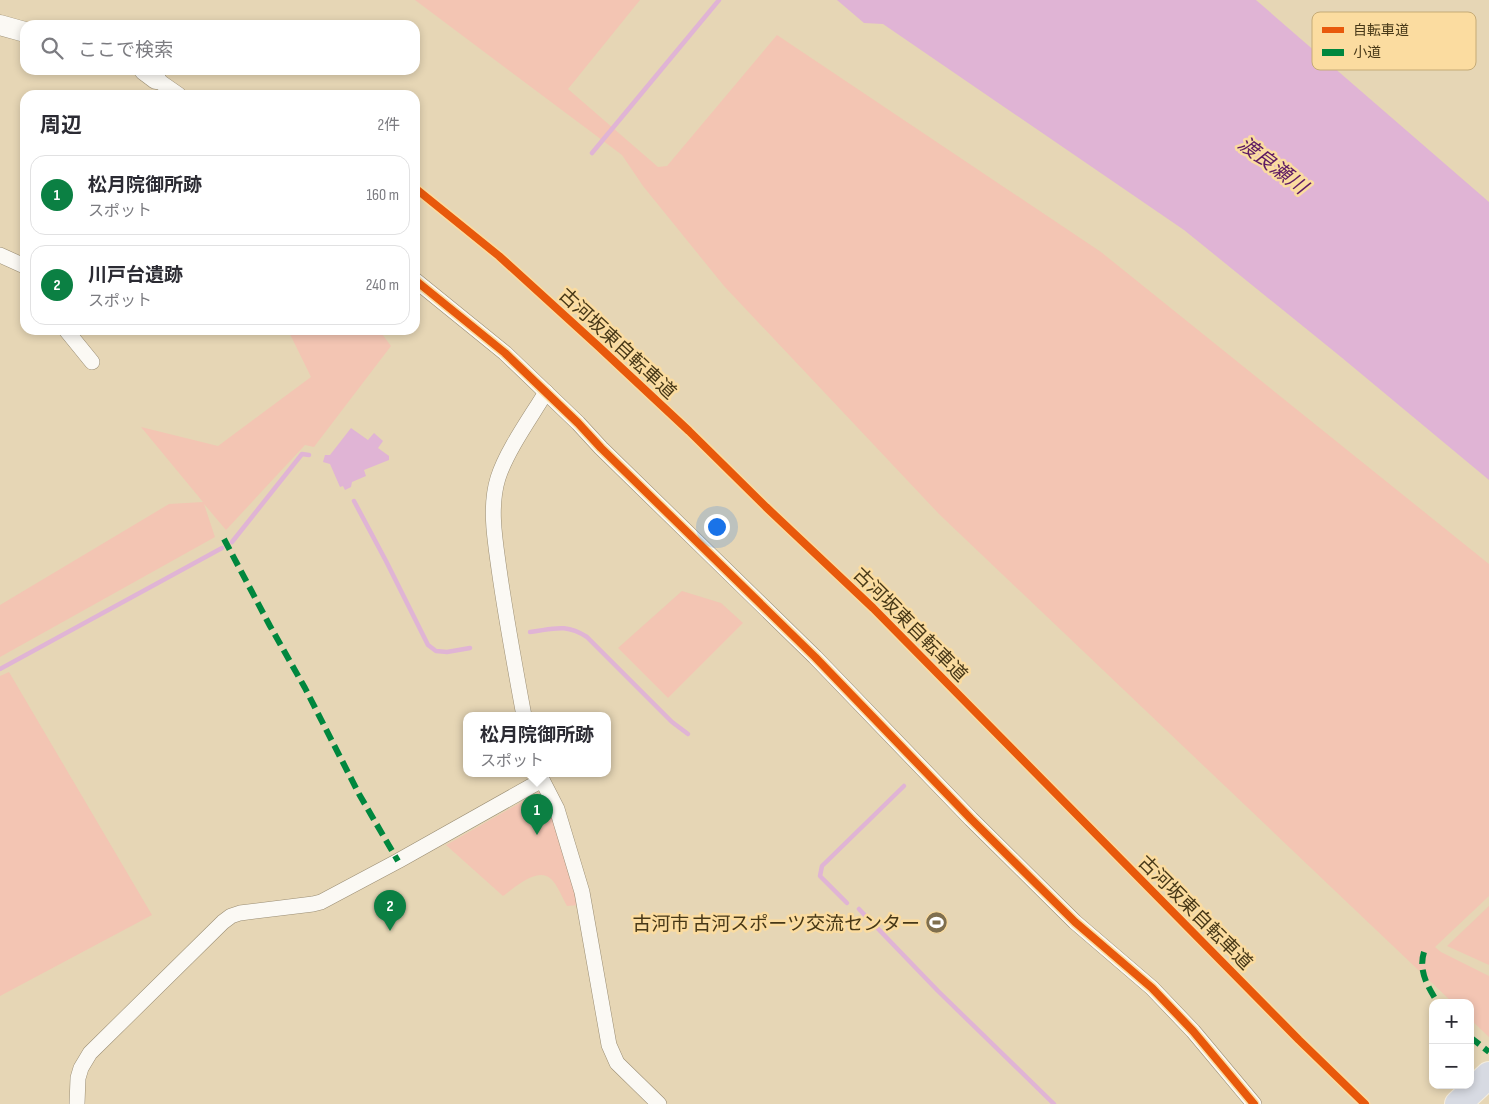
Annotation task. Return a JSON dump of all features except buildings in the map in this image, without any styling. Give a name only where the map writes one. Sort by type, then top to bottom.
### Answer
[{"type":"highway","points":[[1458,1104],[1489,1075]]},
{"type":"street","points":[[0,25],[20,31]]},
{"type":"street","points":[[151,75],[172,90]]},
{"type":"street","points":[[0,254],[20,266]]},
{"type":"street","points":[[420,284],[504,353],[546,392],[815,657],[985,833],[1075,922],[1152,988],[1192,1030],[1254,1104]]},
{"type":"street","points":[[70,335],[92,362]]},
{"type":"street","points":[[523,712],[506,618],[494,528],[494,503],[497,480],[505,460],[546,392]]},
{"type":"street","points":[[76,1104],[78,1078],[81,1068],[90,1053],[231,916],[240,913],[321,902],[526,790],[540,777],[558,809],[582,892],[609,1046],[617,1063],[659,1104]]},
{"type":"shaded area","points":[[415,0],[640,0],[568,89],[658,167],[667,166],[777,35],[1101,252],[1489,564],[1489,896],[1435,947],[1441,952],[1489,976],[1489,1037],[1474,1023],[1474,999],[1449,999],[939,514],[724,286],[643,186],[622,155]]},
{"type":"shaded area","points":[[290,335],[383,335],[391,346],[314,447],[305,445],[226,530],[204,504],[215,537],[0,657],[0,605],[169,504],[203,502],[141,427],[218,446],[311,377]]},
{"type":"shaded area","points":[[682,591],[721,603],[743,623],[668,698],[618,648]]},
{"type":"shaded area","points":[[9,672],[152,915],[0,996],[0,676]]},
{"type":"shaded area","points":[[541,791],[548,800],[579,905],[567,906],[551,879],[540,875],[526,880],[503,896],[446,845]]},
{"type":"shaded area","points":[[1489,906],[1489,965],[1447,946]]},
{"type":"water","name":"渡良瀬川","points":[[837,0],[1256,0],[1312,49],[1312,70],[1337,70],[1489,202],[1489,480],[1184,230],[883,24],[864,23]]},
{"type":"water","points":[[351,428],[368,440],[374,433],[383,441],[378,448],[389,456],[389,460],[364,470],[366,476],[352,482],[351,487],[345,490],[343,486],[340,487],[330,464],[323,462],[325,455],[330,455]]},
{"type":"waterway","points":[[592,153],[719,0]]},
{"type":"waterway","points":[[232,542],[302,454],[309,455]]},
{"type":"waterway","points":[[354,501],[428,645],[436,651],[447,652],[470,648]]},
{"type":"waterway","points":[[0,669],[222,548]]},
{"type":"waterway","points":[[530,632],[566,628],[587,637],[672,722],[688,734]]},
{"type":"waterway","points":[[847,903],[820,876],[822,866],[904,786]]},
{"type":"waterway","points":[[859,909],[938,991],[1054,1104]]},
{"type":"marked path","points":[[224,539],[305,688],[359,794],[398,861]]},
{"type":"marked path","points":[[1424,952],[1422,959],[1423,972],[1436,999]]},
{"type":"marked path","points":[[1474,1040],[1489,1052]]},
{"type":"cycle path","name":"古河坂東自転車道","points":[[420,192],[499,256],[598,346],[873,608],[1299,1040],[1365,1104]]},
{"type":"cycle path","points":[[420,284],[505,353],[578,423],[601,448],[815,657],[971,819],[1075,922],[1152,988],[1193,1031],[1254,1104]]},
{"type":"place","name":"松月院御所跡","points":[[537,835]]},
{"type":"place","name":"古河市 古河スポーツ交流センター","points":[[936,923]]},
{"type":"place","name":"川戸台遺跡","points":[[390,931]]}]
